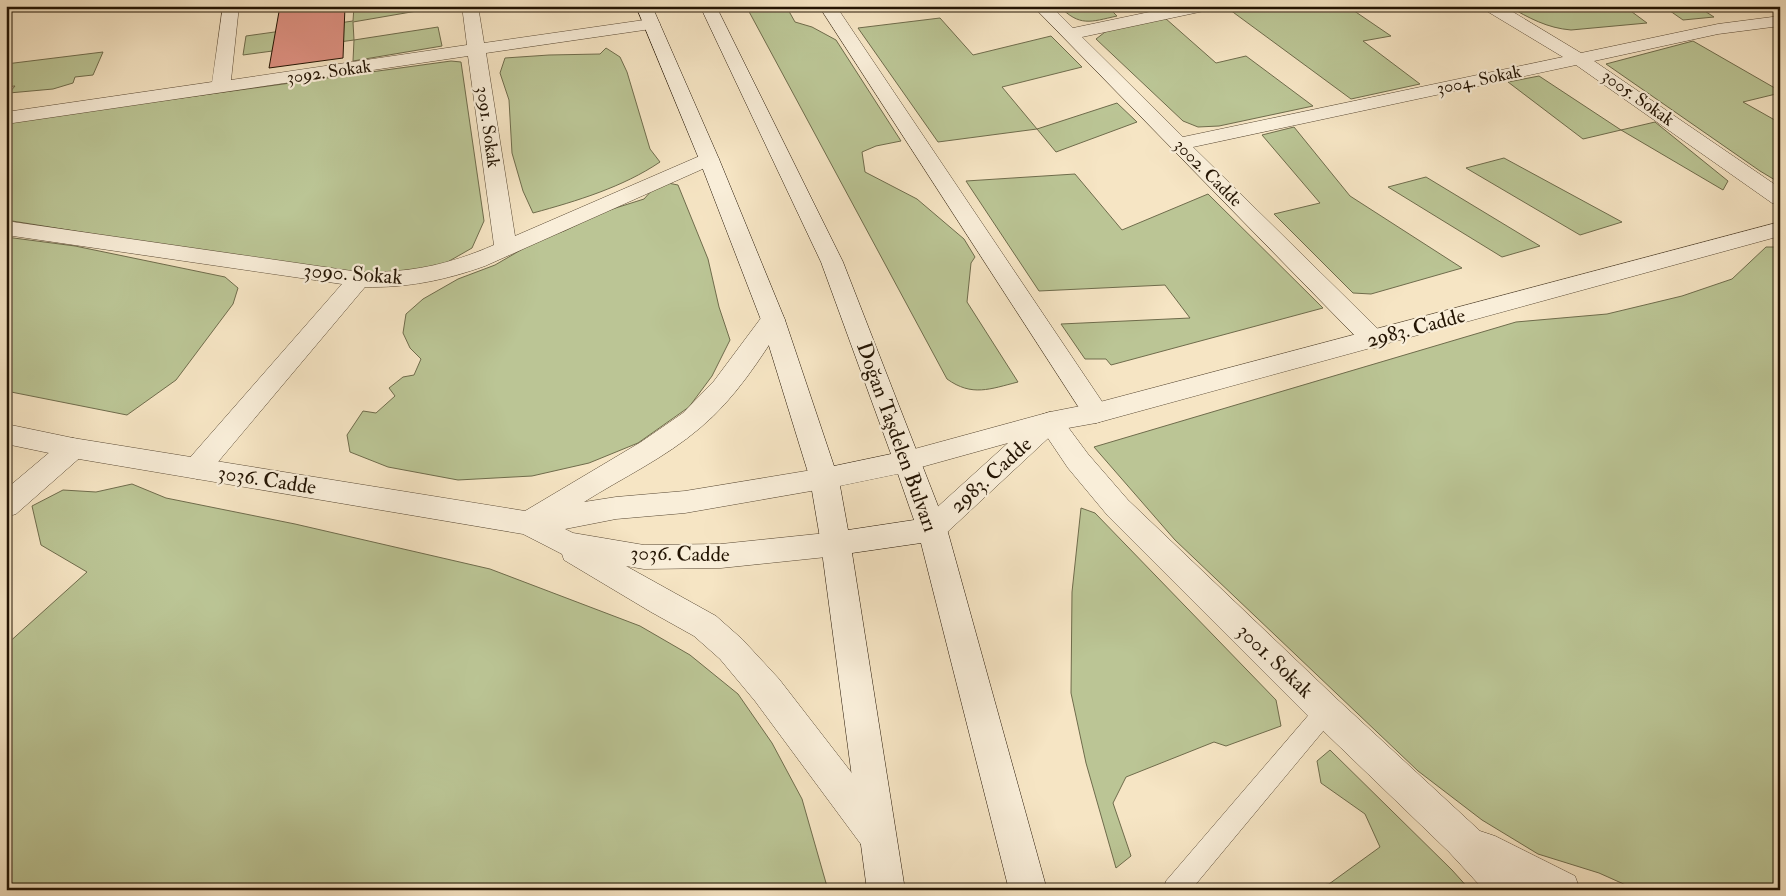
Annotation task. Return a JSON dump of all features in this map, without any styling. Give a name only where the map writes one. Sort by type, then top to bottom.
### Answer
[{"type":"street","points":[[221,88],[231,6]]},
{"type":"street","name":"3091. Sokak","points":[[470,6],[506,247]]},
{"type":"street","name":"Doğan Taşdelen Bulvarı","points":[[708,6],[832,262],[932,529],[1028,890]]},
{"type":"street","points":[[827,6],[1096,413]]},
{"type":"street","name":"3002. Cadde","points":[[1041,6],[1374,340]]},
{"type":"street","points":[[1069,34],[1204,6]]},
{"type":"street","name":"3005. Sokak","points":[[1492,6],[1580,58],[1780,198]]},
{"type":"street","points":[[647,15],[710,159],[773,320],[824,479],[836,544],[876,834],[886,890]]},
{"type":"street","name":"3092. Sokak","points":[[6,118],[477,50],[647,15]]},
{"type":"street","name":"3004. Sokak","points":[[1179,144],[1718,29],[1780,21]]},
{"type":"street","name":"3090. Sokak","points":[[6,228],[359,279],[389,280],[432,275],[462,266],[710,159]]},
{"type":"street","name":"2983. Cadde","points":[[824,479],[907,461],[1050,422],[1096,413],[1374,340],[1780,229]]},
{"type":"street","points":[[197,468],[359,279]]},
{"type":"street","points":[[773,320],[722,390],[686,425],[637,459],[591,484],[529,523],[662,603],[684,614],[718,637],[767,690],[876,834]]},
{"type":"street","name":"2983. Cadde","points":[[932,529],[1050,422]]},
{"type":"street","name":"3001. Sokak","points":[[1050,422],[1078,460],[1118,508],[1326,711],[1462,839],[1512,890]]},
{"type":"street","name":"3036. Cadde","points":[[6,434],[73,448],[529,523],[568,544],[644,557],[721,556],[836,544],[932,529]]},
{"type":"street","points":[[6,506],[73,448]]},
{"type":"street","name":"3036. Cadde","points":[[529,523],[616,508],[685,502],[824,479]]},
{"type":"street","points":[[1462,839],[1561,890]]},
{"type":"lane","points":[[1175,890],[1326,711]]},
{"type":"green space","points":[[354,6],[446,6],[353,22],[354,40],[243,55],[246,36],[353,21]]},
{"type":"green space","points":[[746,6],[786,6],[795,22],[812,27],[836,40],[901,141],[876,146],[862,152],[865,172],[917,199],[964,239],[975,257],[971,263],[967,302],[1018,382],[990,389],[973,390],[956,385],[947,379]]},
{"type":"green space","points":[[1059,6],[1107,6],[1117,16],[1092,21],[1079,20],[1066,13]]},
{"type":"green space","points":[[1347,6],[1391,36],[1363,41],[1420,84],[1351,99],[1226,7]]},
{"type":"green space","points":[[1508,6],[1624,6],[1647,23],[1571,30],[1562,29],[1546,25]]},
{"type":"green space","points":[[1663,6],[1697,6],[1714,17],[1683,20]]},
{"type":"green space","points":[[940,18],[973,55],[1051,36],[1082,67],[1002,87],[1037,129],[938,142],[858,28]]},
{"type":"green space","points":[[1165,18],[1216,63],[1246,56],[1313,106],[1219,126],[1198,127],[1183,121],[1096,39],[1109,29]]},
{"type":"green space","points":[[438,27],[442,46],[353,61],[354,40]]},
{"type":"green space","points":[[1693,41],[1780,91],[1780,93],[1743,102],[1780,123],[1780,183],[1606,64]]},
{"type":"green space","points":[[606,48],[620,57],[627,72],[650,149],[660,162],[615,186],[533,213],[523,191],[512,153],[509,100],[500,73],[505,58],[600,54]]},
{"type":"green space","points":[[103,52],[93,75],[75,77],[73,83],[53,89],[9,93],[15,86],[6,87],[6,64]]},
{"type":"green space","points":[[451,61],[461,62],[484,221],[472,248],[437,268],[363,275],[254,260],[6,220],[6,122]]},
{"type":"green space","points":[[1539,76],[1621,130],[1583,139],[1508,82]]},
{"type":"green space","points":[[1117,103],[1137,122],[1056,152],[1037,129]]},
{"type":"green space","points":[[1655,122],[1728,181],[1723,190],[1621,130]]},
{"type":"green space","points":[[1294,127],[1350,196],[1462,268],[1371,294],[1353,293],[1274,214],[1320,203],[1262,135]]},
{"type":"green space","points":[[1504,158],[1622,222],[1580,235],[1466,168]]},
{"type":"green space","points":[[1075,174],[1122,230],[1208,194],[1323,308],[1111,365],[1106,359],[1085,359],[1061,324],[1190,318],[1165,285],[1039,291],[966,181]]},
{"type":"green space","points":[[1426,177],[1540,246],[1502,257],[1388,187]]},
{"type":"green space","points":[[668,183],[678,185],[708,259],[719,307],[730,340],[712,376],[689,407],[638,443],[589,463],[532,476],[458,480],[388,467],[350,452],[347,435],[363,411],[376,413],[395,396],[389,388],[403,377],[414,375],[421,359],[410,348],[403,333],[406,314],[423,299],[458,279],[495,265],[538,240],[564,231],[603,212],[644,199],[653,189]]},
{"type":"green space","points":[[6,237],[75,246],[225,277],[238,288],[233,304],[176,380],[127,415],[6,391]]},
{"type":"green space","points":[[1766,247],[1780,247],[1780,890],[1637,890],[1599,873],[1538,854],[1482,820],[1418,771],[1175,540],[1094,447],[1516,322],[1607,314],[1682,296],[1732,279]]},
{"type":"green space","points":[[132,484],[166,498],[295,524],[490,569],[640,626],[690,655],[738,694],[772,743],[802,799],[828,890],[6,890],[6,645],[87,572],[41,545],[32,506],[63,490],[96,492]]},
{"type":"green space","points":[[1081,508],[1095,513],[1276,700],[1281,726],[1226,746],[1214,742],[1126,777],[1113,803],[1131,856],[1116,868],[1086,763],[1071,693],[1072,592]]},
{"type":"green space","points":[[1330,750],[1470,890],[1285,890],[1329,884],[1380,847],[1365,814],[1321,783],[1317,761]]},
{"type":"building","points":[[280,6],[345,6],[343,58],[269,68]]}]
